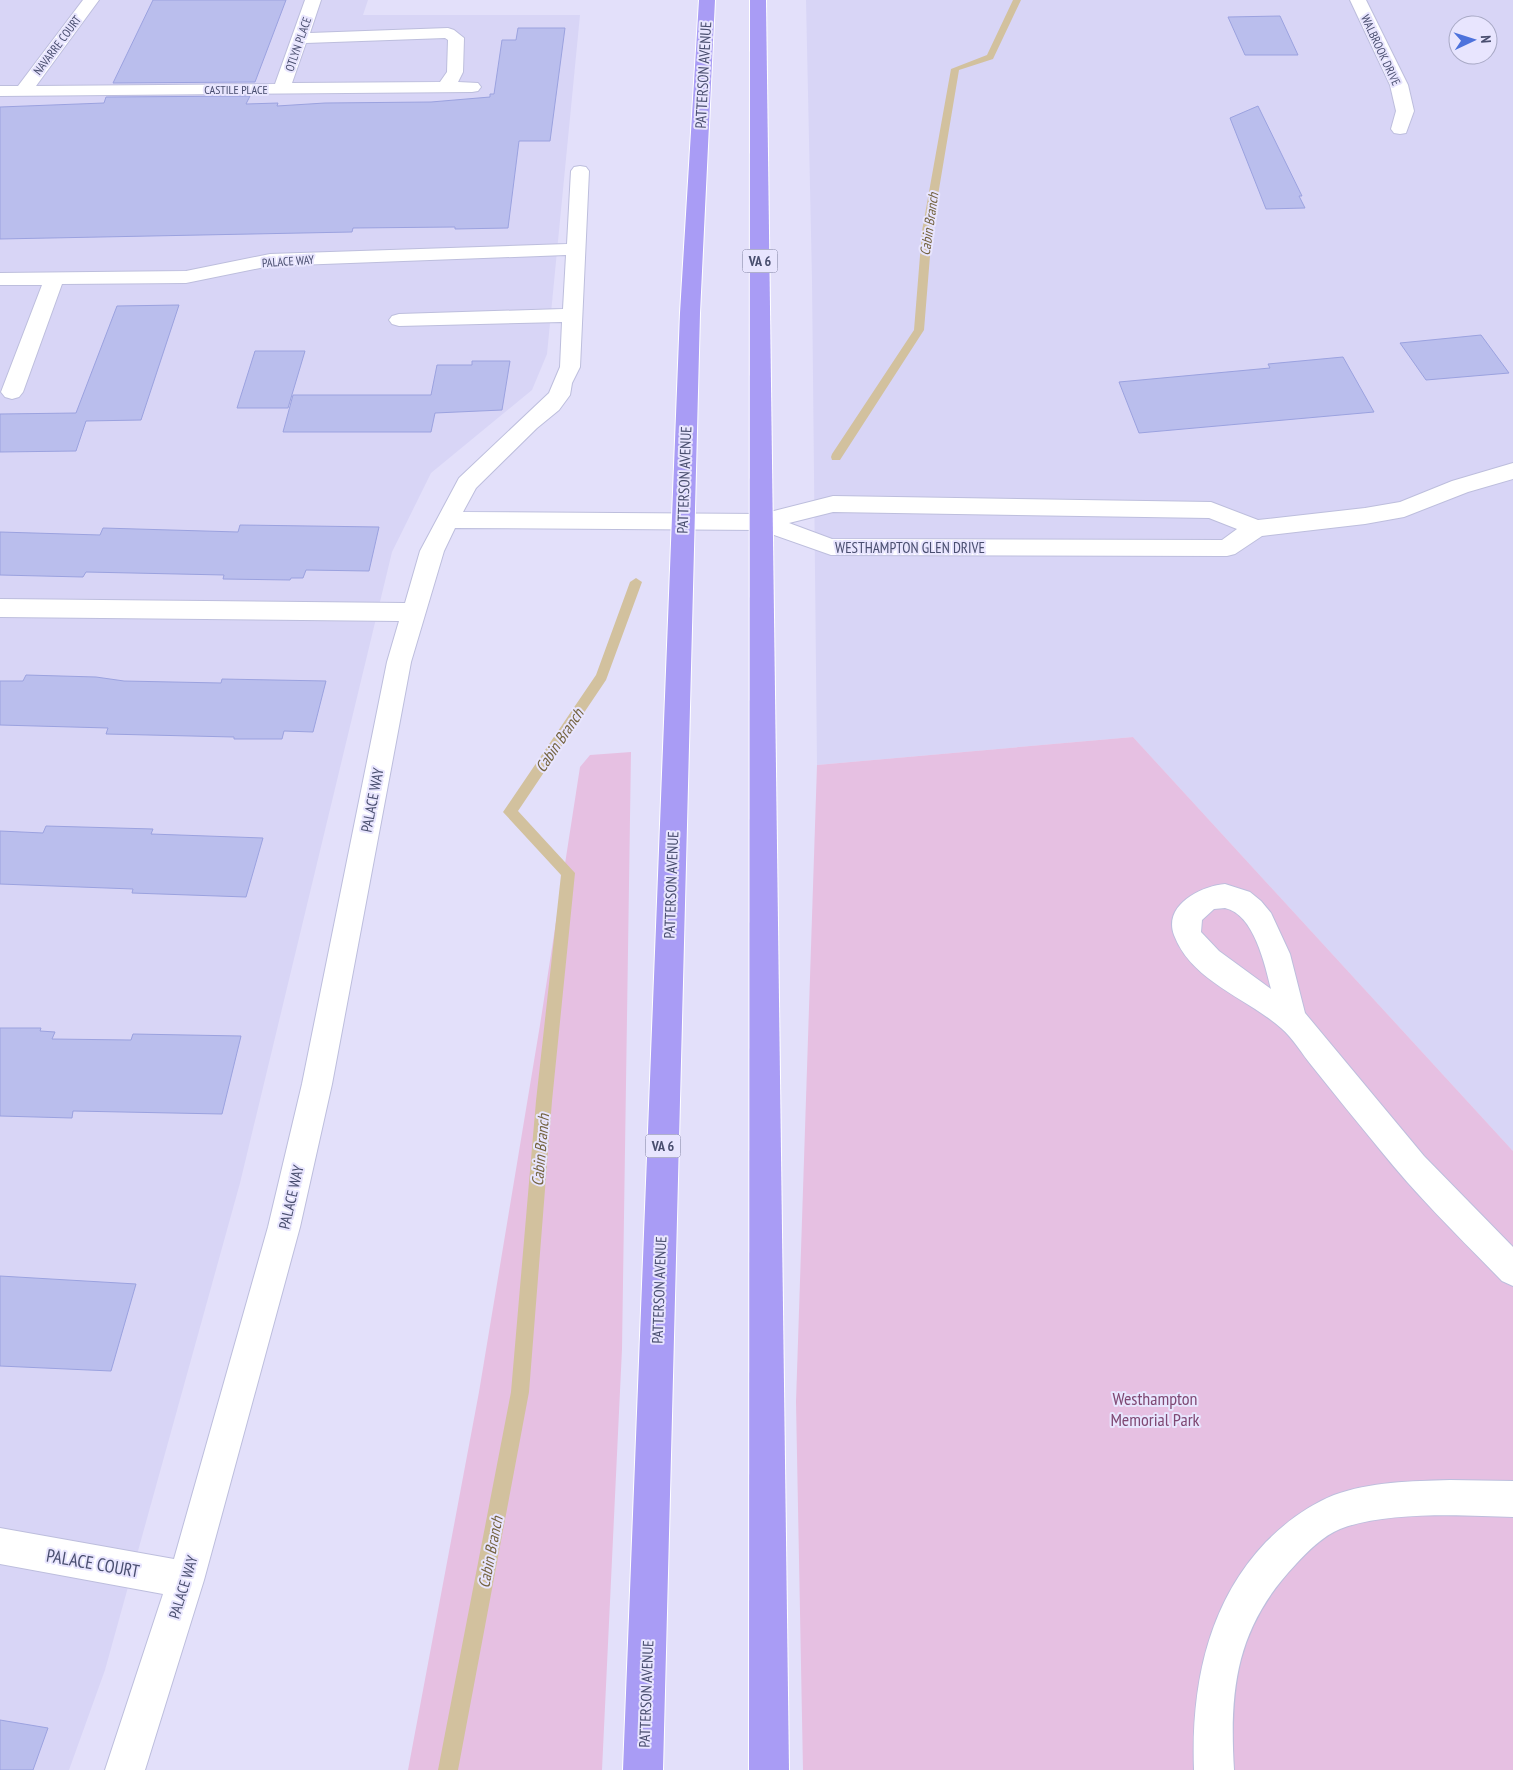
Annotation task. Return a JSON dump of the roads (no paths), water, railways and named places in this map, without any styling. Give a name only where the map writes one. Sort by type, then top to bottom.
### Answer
[{"type":"main road","name":"PATTERSON AVENUE","points":[[644,1770],[690,304],[707,0]]},
{"type":"main road","name":"VA 6","points":[[758,0],[769,1770]]},
{"type":"street","name":"NAVARRE COURT","points":[[22,91],[91,0]]},
{"type":"street","name":"OTLYN PLACE","points":[[282,89],[313,0]]},
{"type":"street","name":"WALBROOK DRIVE","points":[[1358,0],[1399,85],[1405,111],[1400,129]]},
{"type":"street","points":[[300,38],[448,33],[456,38],[455,72],[446,87]]},
{"type":"street","name":"CASTILE PLACE","points":[[0,91],[472,87]]},
{"type":"street","name":"PALACE WAY","points":[[124,1770],[186,1580],[284,1227],[317,1084],[399,662],[432,551],[467,483],[559,395],[562,383],[570,367],[580,172]]},
{"type":"street","name":"PALACE WAY","points":[[0,278],[186,277],[270,260],[576,249]]},
{"type":"street","points":[[12,392],[55,277]]},
{"type":"street","points":[[400,320],[573,315]]},
{"type":"street","name":"WESTHAMPTON GLEN DRIVE","points":[[762,522],[830,547],[1227,548],[1256,528],[1364,516],[1404,509],[1460,486],[1513,471]]},
{"type":"street","name":"WESTHAMPTON GLEN DRIVE","points":[[762,522],[833,504],[1212,510],[1256,528]]},
{"type":"street","points":[[448,520],[762,522]]},
{"type":"street","points":[[0,608],[413,612]]},
{"type":"street","points":[[1292,1019],[1413,1167],[1513,1270]]},
{"type":"street","points":[[1214,1770],[1213,1750],[1218,1676],[1233,1624],[1264,1570],[1304,1529],[1342,1510],[1398,1501],[1513,1499]]},
{"type":"street","name":"PALACE COURT","points":[[0,1546],[186,1580]]},
{"type":"waterway","name":"Cabin Branch","points":[[836,457],[919,330],[927,231],[955,69],[990,57],[1017,0]]},
{"type":"waterway","name":"Cabin Branch","points":[[448,1770],[520,1392],[544,1101],[568,873],[510,812],[602,677],[636,582]]},
{"type":"park label","name":"Westhampton Memorial Park","points":[[1155,1408]]}]
